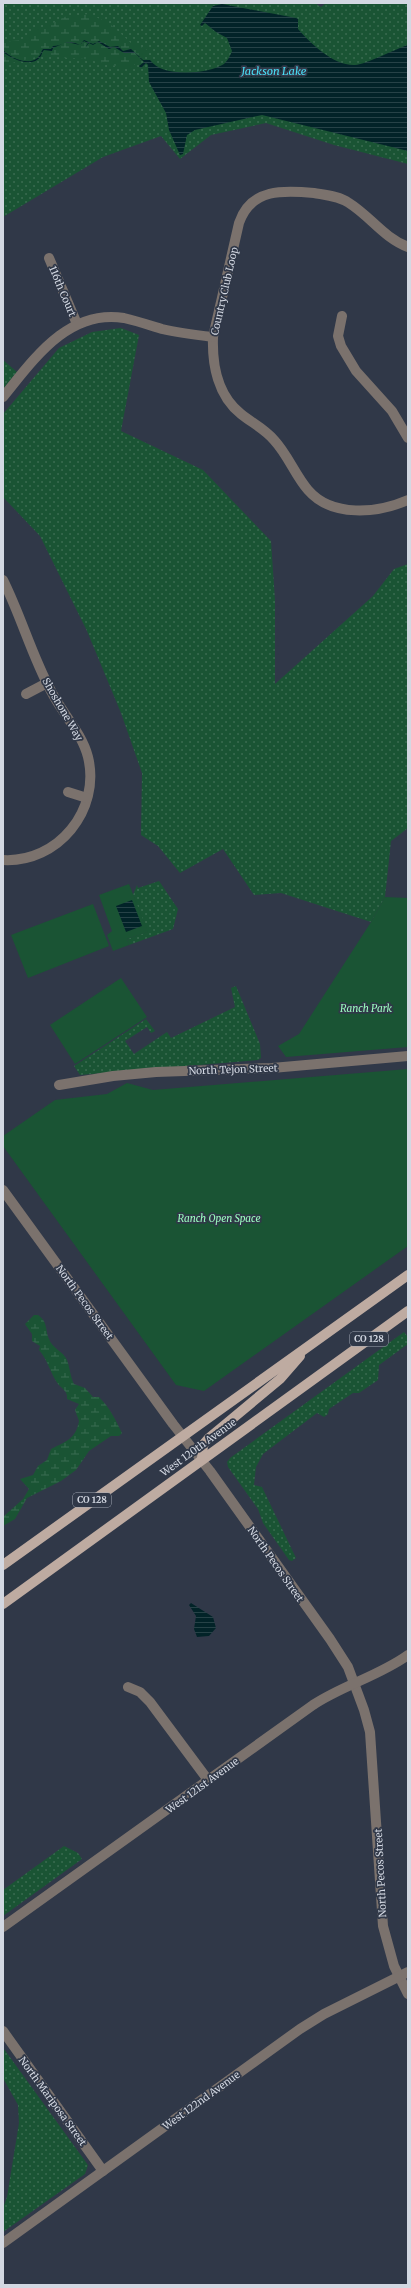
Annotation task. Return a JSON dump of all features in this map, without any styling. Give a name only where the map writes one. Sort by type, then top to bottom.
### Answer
[{"type":"main road","name":"West 120th Avenue","points":[[3,1565],[408,1275]]},
{"type":"main road","name":"West 120th Avenue","points":[[3,1604],[408,1311]]},
{"type":"main road","points":[[202,1459],[203,1445],[209,1438],[280,1379],[311,1344]]},
{"type":"street","name":"Country Club Loop","points":[[408,247],[393,240],[348,201],[333,196],[292,191],[279,191],[266,194],[253,201],[240,217],[213,337],[215,372],[227,399],[241,415],[274,440],[305,486],[315,497],[322,502],[348,510],[380,508],[408,500]]},
{"type":"street","name":"116th Court","points":[[49,258],[77,324]]},
{"type":"street","points":[[342,316],[338,336],[341,346],[356,371],[392,411],[408,438]]},
{"type":"street","points":[[3,397],[47,346],[58,336],[77,324],[101,318],[122,318],[176,332],[213,337]]},
{"type":"street","name":"Shoshone Way","points":[[3,580],[47,683],[82,741],[88,756],[90,783],[87,798],[79,821],[63,838],[49,849],[37,854],[3,860]]},
{"type":"street","points":[[26,694],[47,683]]},
{"type":"street","points":[[68,792],[87,798]]},
{"type":"street","name":"North Tejon Street","points":[[59,1085],[113,1076],[156,1072],[272,1068],[408,1056]]},
{"type":"street","name":"North Pecos Street","points":[[3,1190],[182,1436],[202,1459],[344,1660],[354,1683],[370,1732],[383,1926],[390,1956],[398,1977],[408,1994]]},
{"type":"street","name":"West 121st Avenue","points":[[3,1928],[313,1705],[354,1683],[381,1672],[408,1655]]},
{"type":"street","points":[[128,1687],[140,1692],[150,1702],[208,1780]]},
{"type":"street","name":"West 122nd Avenue","points":[[3,2243],[300,2029],[330,2011],[408,1972]]},
{"type":"street","name":"North Mariposa Street","points":[[3,2031],[103,2171]]},
{"type":"green space","points":[[3,3],[315,3],[321,7],[326,3],[408,3],[408,164],[334,145],[266,123],[211,135],[180,159],[161,136],[103,157],[3,217]]},
{"type":"green space","points":[[89,14],[109,23],[132,44],[148,50],[148,54],[129,69],[85,59],[40,56],[3,64],[3,42],[21,40],[34,30],[51,24],[64,17]]},
{"type":"green space","points":[[121,328],[139,335],[121,431],[203,470],[271,541],[275,600],[275,684],[373,596],[394,569],[408,564],[408,828],[391,841],[385,897],[371,922],[281,893],[254,895],[223,849],[180,873],[158,846],[141,835],[142,773],[121,713],[87,631],[40,536],[3,497],[3,414],[59,348],[92,332]]},
{"type":"green space","points":[[3,360],[17,372],[3,389]]},
{"type":"green space","points":[[159,881],[178,909],[173,929],[129,945],[127,939],[147,932],[133,895],[137,885],[138,888]]},
{"type":"green space","points":[[129,884],[148,932],[127,939],[129,945],[113,951],[107,935],[112,931],[99,895]]},
{"type":"green space","name":"Ranch Park","points":[[385,897],[408,898],[408,1047],[286,1057],[278,1046],[299,1034],[371,922]]},
{"type":"green space","points":[[93,904],[109,946],[28,978],[11,935]]},
{"type":"green space","points":[[121,978],[147,1017],[75,1064],[50,1025]]},
{"type":"green space","points":[[236,986],[260,1044],[261,1058],[258,1060],[80,1075],[74,1066],[146,1019],[155,1031],[151,1033],[147,1027],[125,1041],[134,1054],[167,1032],[171,1038],[235,1007],[231,988]]},
{"type":"green space","name":"Ranch Open Space","points":[[408,1069],[408,1246],[204,1391],[176,1385],[3,1146],[3,1136],[55,1100],[107,1094],[127,1083],[153,1090]]},
{"type":"green space","points":[[34,1315],[38,1315],[43,1320],[51,1342],[65,1357],[74,1384],[85,1388],[93,1397],[99,1397],[103,1401],[115,1418],[122,1433],[119,1436],[111,1436],[89,1451],[76,1470],[61,1481],[27,1498],[15,1519],[3,1526],[3,1517],[23,1499],[29,1489],[20,1479],[33,1475],[38,1466],[47,1460],[51,1449],[73,1436],[78,1427],[79,1421],[75,1410],[79,1404],[67,1399],[66,1392],[55,1380],[45,1358],[39,1350],[40,1346],[32,1341],[32,1334],[25,1324]]},
{"type":"green space","points":[[404,1332],[408,1337],[408,1344],[379,1365],[378,1380],[359,1393],[353,1393],[329,1409],[328,1414],[324,1417],[317,1413],[263,1454],[256,1467],[254,1485],[262,1487],[296,1558],[292,1561],[289,1560],[263,1523],[258,1509],[228,1467],[227,1462],[230,1458]]},
{"type":"green space","points":[[64,1846],[78,1853],[82,1859],[3,1916],[3,1890]]},
{"type":"green space","points":[[4,2049],[88,2165],[85,2174],[3,2232],[3,2208],[7,2197],[19,2123],[18,2105],[3,2078]]},
{"type":"water","name":"Jackson Lake","points":[[222,4],[296,18],[298,19],[298,29],[309,41],[331,58],[347,64],[355,65],[367,62],[408,45],[408,151],[262,115],[195,130],[187,135],[183,154],[180,155],[169,130],[166,113],[149,82],[148,65],[146,63],[141,68],[139,66],[144,62],[135,53],[124,53],[114,47],[109,49],[98,42],[93,45],[89,43],[85,48],[88,43],[84,41],[80,45],[84,40],[93,44],[99,41],[110,47],[118,46],[123,51],[131,49],[143,60],[150,60],[156,66],[164,70],[174,72],[197,72],[207,70],[224,64],[232,51],[227,38],[216,32],[205,23],[202,26],[200,25],[213,6]]},
{"type":"water","points":[[63,44],[53,48],[52,51],[44,50],[41,56],[33,62],[22,62],[11,57],[3,52],[4,51],[16,59],[32,61],[40,55],[43,49],[51,49],[53,46]]},
{"type":"water","points":[[132,900],[142,926],[126,932],[116,906]]},
{"type":"water","points":[[191,1603],[213,1617],[216,1628],[209,1636],[197,1637],[194,1629],[196,1616],[189,1605]]}]
